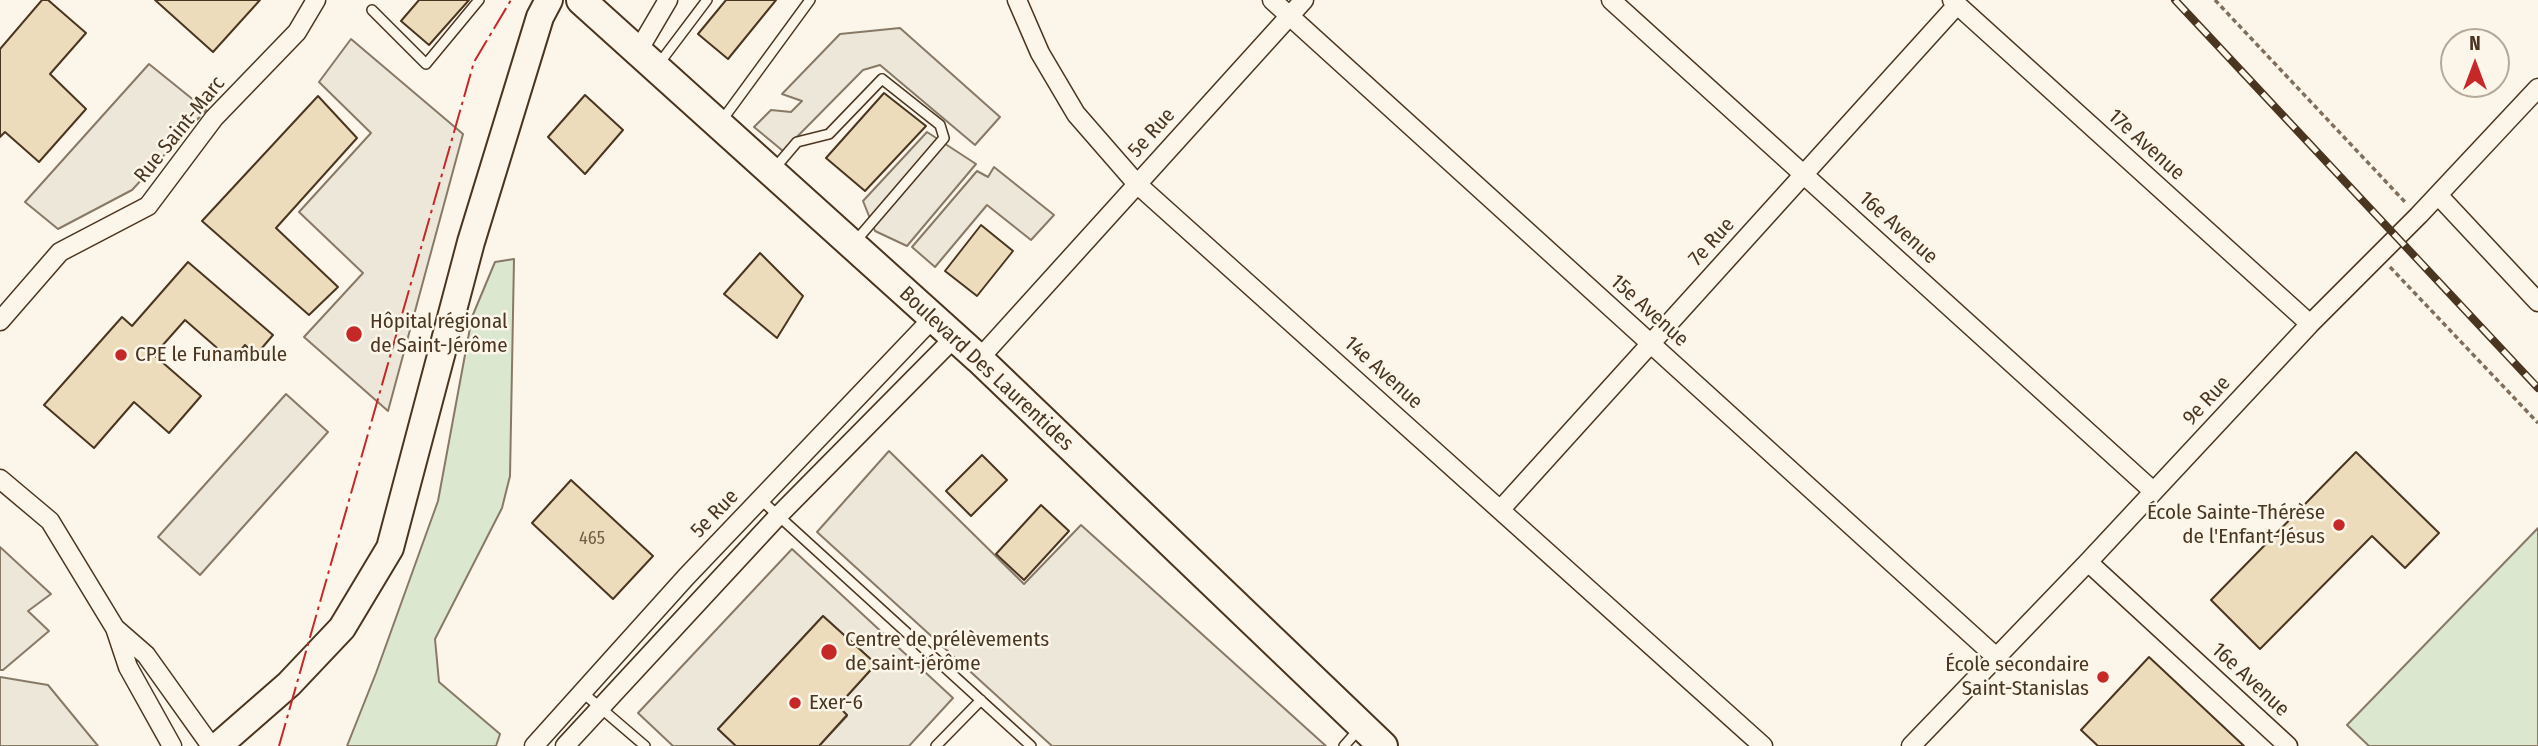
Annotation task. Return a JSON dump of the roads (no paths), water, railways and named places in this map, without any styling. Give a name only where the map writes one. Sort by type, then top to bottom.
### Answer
[{"type":"main road","name":"Boulevard Des Laurentides","points":[[581,0],[979,359],[1353,736],[1383,746]]},
{"type":"street","name":"Rue Saint-Marc","points":[[0,321],[60,252],[148,206],[214,118],[297,32],[316,0]]},
{"type":"street","points":[[218,746],[289,684],[342,628],[390,548],[471,242],[540,17],[549,0]]},
{"type":"street","points":[[647,60],[668,0]]},
{"type":"street","name":"14e Avenue","points":[[1017,0],[1040,52],[1076,114],[1137,184],[1763,746]]},
{"type":"street","name":"15e Avenue","points":[[1272,0],[1995,656]]},
{"type":"street","name":"5e Rue","points":[[979,359],[1304,0]]},
{"type":"street","name":"16e Avenue","points":[[1611,0],[2153,491]]},
{"type":"street","name":"7e Rue","points":[[1501,509],[1804,174],[1954,2]]},
{"type":"street","name":"17e Avenue","points":[[1954,2],[2310,324]]},
{"type":"street","name":"9e Rue","points":[[1911,746],[2088,562],[2310,324],[2419,215],[2538,88]]},
{"type":"street","points":[[2438,195],[2538,302]]},
{"type":"street","name":"5e Rue","points":[[534,746],[686,577],[933,318]]},
{"type":"street","points":[[565,746],[778,516],[955,337]]},
{"type":"street","points":[[0,479],[50,521],[115,628],[128,667],[172,746]]},
{"type":"street","name":"16e Avenue","points":[[2088,562],[2288,746]]},
{"type":"street","points":[[115,628],[146,655],[211,746]]},
{"type":"lane","points":[[372,10],[426,64],[479,0]]},
{"type":"lane","points":[[647,60],[707,0]]},
{"type":"lane","points":[[719,123],[810,0]]},
{"type":"lane","points":[[772,171],[797,142],[828,134],[882,79],[940,125],[944,138],[853,244]]},
{"type":"lane","points":[[760,499],[1031,746]]},
{"type":"lane","points":[[582,692],[645,746]]},
{"type":"lane","points":[[936,746],[981,700]]},
{"type":"railway","points":[[2175,0],[2538,388]]},
{"type":"place","name":"Hôpital régional de Saint-Jérôme","points":[[354,334]]},
{"type":"place","name":"CPE le Funambule","points":[[121,355]]},
{"type":"place","name":"École Sainte-Thérèse de l'Enfant-Jésus","points":[[2339,525]]},
{"type":"place","name":"Centre de prélèvements de saint-jérôme","points":[[829,652]]},
{"type":"place","name":"École secondaire Saint-Stanislas","points":[[2103,677]]},
{"type":"place","name":"Exer-6","points":[[795,703]]}]
